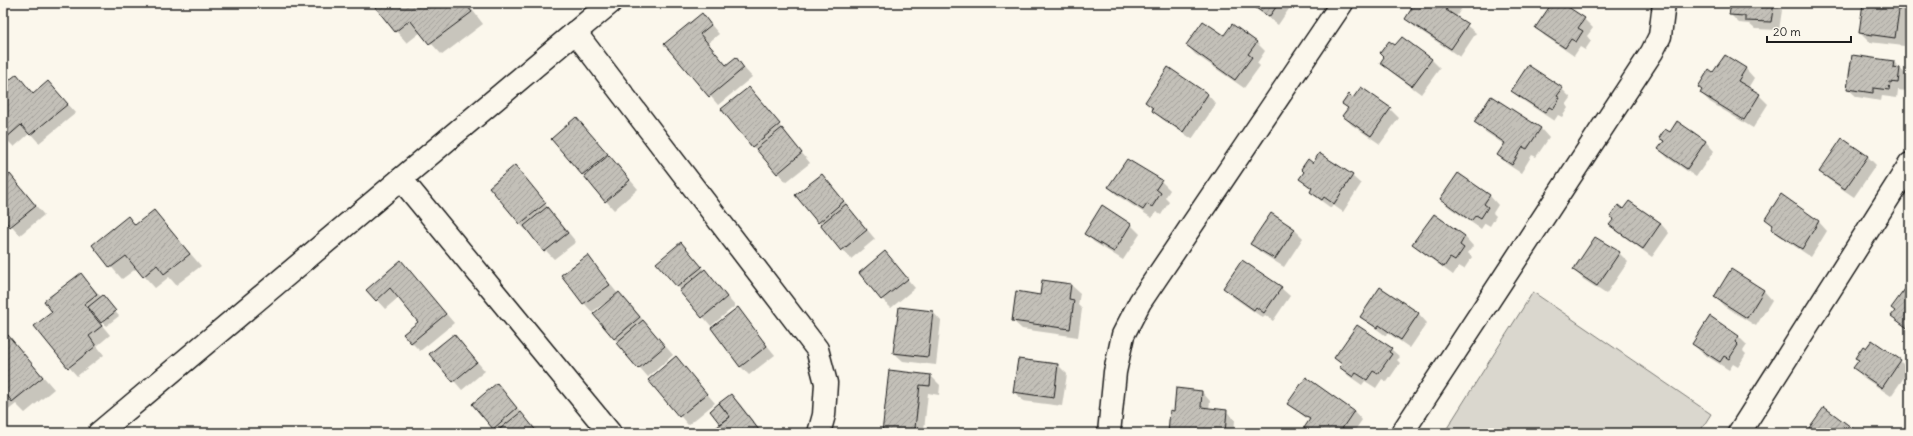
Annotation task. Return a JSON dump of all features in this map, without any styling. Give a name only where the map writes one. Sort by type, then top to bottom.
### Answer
[{"type":"street","points":[[100,433],[610,3]]},
{"type":"street","points":[[1109,433],[1115,372],[1123,335],[1140,302],[1342,3]]},
{"type":"street","points":[[1402,433],[1652,52],[1660,36],[1664,3]]},
{"type":"street","points":[[575,32],[818,349],[826,383],[824,415],[819,433]]},
{"type":"street","points":[[1739,433],[1910,164]]},
{"type":"street","points":[[401,179],[610,433]]},
{"type":"shaded area","points":[[1533,292],[1711,414],[1699,433],[1444,433]]},
{"type":"building","points":[[380,3],[465,3],[472,12],[429,44],[410,20],[395,32],[375,7]]},
{"type":"building","points":[[1249,3],[1279,3],[1269,17]]},
{"type":"building","points":[[1412,3],[1451,3],[1446,10],[1468,24],[1451,49],[1405,19],[1412,8],[1409,6]]},
{"type":"building","points":[[1552,3],[1562,3],[1585,18],[1578,28],[1583,31],[1576,42],[1571,39],[1565,48],[1535,28]]},
{"type":"building","points":[[1725,3],[1774,3],[1771,22],[1745,21],[1745,16],[1729,15],[1731,4]]},
{"type":"building","points":[[1863,3],[1900,3],[1895,38],[1859,33]]},
{"type":"building","points":[[702,13],[711,25],[700,34],[726,65],[736,57],[744,68],[709,97],[664,44]]},
{"type":"building","points":[[1203,21],[1224,35],[1232,24],[1257,42],[1248,54],[1252,57],[1235,80],[1186,45]]},
{"type":"building","points":[[1402,37],[1432,59],[1412,86],[1380,63],[1384,57],[1380,53],[1389,41],[1395,45]]},
{"type":"building","points":[[1725,55],[1746,68],[1738,81],[1760,94],[1744,120],[1700,93],[1702,90],[1698,87],[1709,69],[1713,72]]},
{"type":"building","points":[[1852,55],[1894,61],[1893,67],[1900,68],[1898,83],[1890,82],[1889,90],[1873,88],[1873,93],[1847,89]]},
{"type":"building","points":[[1528,65],[1563,88],[1557,96],[1560,98],[1553,109],[1549,107],[1545,113],[1511,91]]},
{"type":"building","points":[[1168,67],[1208,94],[1183,132],[1152,111],[1153,108],[1145,102]]},
{"type":"building","points":[[17,74],[33,94],[48,81],[68,104],[30,135],[21,125],[5,139],[3,137],[3,85]]},
{"type":"building","points":[[749,87],[780,124],[752,147],[721,109]]},
{"type":"building","points":[[1361,87],[1391,108],[1371,136],[1342,116],[1348,108],[1342,104],[1349,94],[1353,98]]},
{"type":"building","points":[[1491,96],[1541,128],[1527,149],[1523,147],[1512,165],[1497,155],[1505,143],[1474,122]]},
{"type":"building","points":[[576,117],[608,154],[582,175],[551,139]]},
{"type":"building","points":[[1677,121],[1706,141],[1687,169],[1658,149],[1664,141],[1659,138],[1665,129],[1670,132]]},
{"type":"building","points":[[782,128],[802,153],[777,174],[756,149]]},
{"type":"building","points":[[1842,138],[1868,156],[1845,189],[1819,172]]},
{"type":"building","points":[[1319,153],[1353,175],[1334,204],[1324,197],[1322,200],[1310,192],[1312,188],[1299,179],[1304,172],[1301,169],[1308,159],[1313,163]]},
{"type":"building","points":[[609,155],[630,180],[605,202],[584,176]]},
{"type":"building","points":[[1127,159],[1162,180],[1156,189],[1161,193],[1152,207],[1147,204],[1143,210],[1108,187]]},
{"type":"building","points":[[515,165],[546,203],[520,224],[489,187]]},
{"type":"building","points":[[1458,173],[1490,195],[1484,204],[1488,207],[1481,218],[1476,215],[1471,221],[1440,199]]},
{"type":"building","points":[[10,174],[36,206],[10,227],[3,218],[3,180]]},
{"type":"building","points":[[822,174],[844,201],[818,223],[795,195]]},
{"type":"building","points":[[1781,194],[1819,221],[1802,249],[1771,229],[1773,225],[1765,219]]},
{"type":"building","points":[[1629,201],[1661,223],[1643,249],[1609,225],[1614,219],[1610,217],[1618,205],[1623,209]]},
{"type":"building","points":[[846,204],[867,230],[841,251],[820,225]]},
{"type":"building","points":[[1102,205],[1131,224],[1114,252],[1084,234]]},
{"type":"building","points":[[547,207],[568,233],[544,252],[524,226]]},
{"type":"building","points":[[154,210],[190,254],[164,274],[157,265],[143,277],[126,256],[110,268],[92,245],[128,216],[135,225]]},
{"type":"building","points":[[1271,213],[1295,229],[1275,259],[1250,244]]},
{"type":"building","points":[[1434,214],[1465,236],[1460,245],[1464,248],[1455,261],[1450,258],[1444,267],[1412,244]]},
{"type":"building","points":[[1595,237],[1620,252],[1597,286],[1573,270]]},
{"type":"building","points":[[681,242],[702,267],[677,287],[656,263]]},
{"type":"building","points":[[885,251],[908,279],[881,300],[859,273]]},
{"type":"building","points":[[588,255],[610,285],[583,304],[561,275]]},
{"type":"building","points":[[401,260],[446,314],[411,343],[403,334],[418,322],[390,288],[376,301],[366,290]]},
{"type":"building","points":[[1242,260],[1282,287],[1264,313],[1256,307],[1254,310],[1223,288]]},
{"type":"building","points":[[705,269],[727,297],[702,318],[679,291]]},
{"type":"building","points":[[1731,269],[1764,290],[1747,318],[1714,297]]},
{"type":"building","points":[[81,273],[97,294],[84,304],[102,326],[89,336],[96,346],[68,368],[34,326],[52,312],[44,301]]},
{"type":"building","points":[[1042,280],[1071,284],[1069,299],[1074,300],[1070,329],[1012,321],[1016,291],[1040,295]]},
{"type":"building","points":[[1380,287],[1419,313],[1401,340],[1379,325],[1377,328],[1360,317]]},
{"type":"building","points":[[1905,289],[1910,292],[1910,330],[1891,316],[1895,311],[1891,308]]},
{"type":"building","points":[[619,292],[640,317],[614,339],[593,314]]},
{"type":"building","points":[[103,295],[116,311],[101,323],[88,307]]},
{"type":"building","points":[[738,307],[767,346],[740,367],[711,328]]},
{"type":"building","points":[[899,307],[933,311],[928,357],[893,353]]},
{"type":"building","points":[[1710,316],[1739,336],[1735,342],[1738,345],[1729,359],[1724,356],[1720,362],[1692,344]]},
{"type":"building","points":[[643,320],[665,346],[638,369],[616,343]]},
{"type":"building","points":[[1357,325],[1392,348],[1389,352],[1392,354],[1378,374],[1373,371],[1367,380],[1356,373],[1353,377],[1339,367],[1342,364],[1334,358]]},
{"type":"building","points":[[454,334],[477,362],[453,382],[429,354]]},
{"type":"building","points":[[8,335],[43,377],[12,402],[5,392],[3,394],[3,339]]},
{"type":"building","points":[[1872,340],[1901,360],[1882,388],[1853,368],[1859,360],[1855,358],[1863,346],[1866,348]]},
{"type":"building","points":[[676,356],[707,394],[679,417],[648,380]]},
{"type":"building","points":[[1018,359],[1058,364],[1054,398],[1013,392]]},
{"type":"building","points":[[889,370],[931,375],[930,386],[920,385],[915,428],[929,429],[928,433],[882,433]]},
{"type":"building","points":[[1306,377],[1354,411],[1339,433],[1335,430],[1333,433],[1306,433],[1302,431],[1310,419],[1287,404]]},
{"type":"building","points":[[497,383],[517,408],[493,429],[472,404]]},
{"type":"building","points":[[1176,388],[1202,391],[1201,407],[1227,410],[1225,433],[1168,433],[1170,410],[1174,411]]},
{"type":"building","points":[[731,394],[759,430],[755,433],[709,433],[730,417],[719,403]]},
{"type":"building","points":[[719,403],[730,417],[720,424],[710,411]]},
{"type":"building","points":[[1824,407],[1859,433],[1806,432]]},
{"type":"building","points":[[521,412],[538,433],[496,432]]}]
